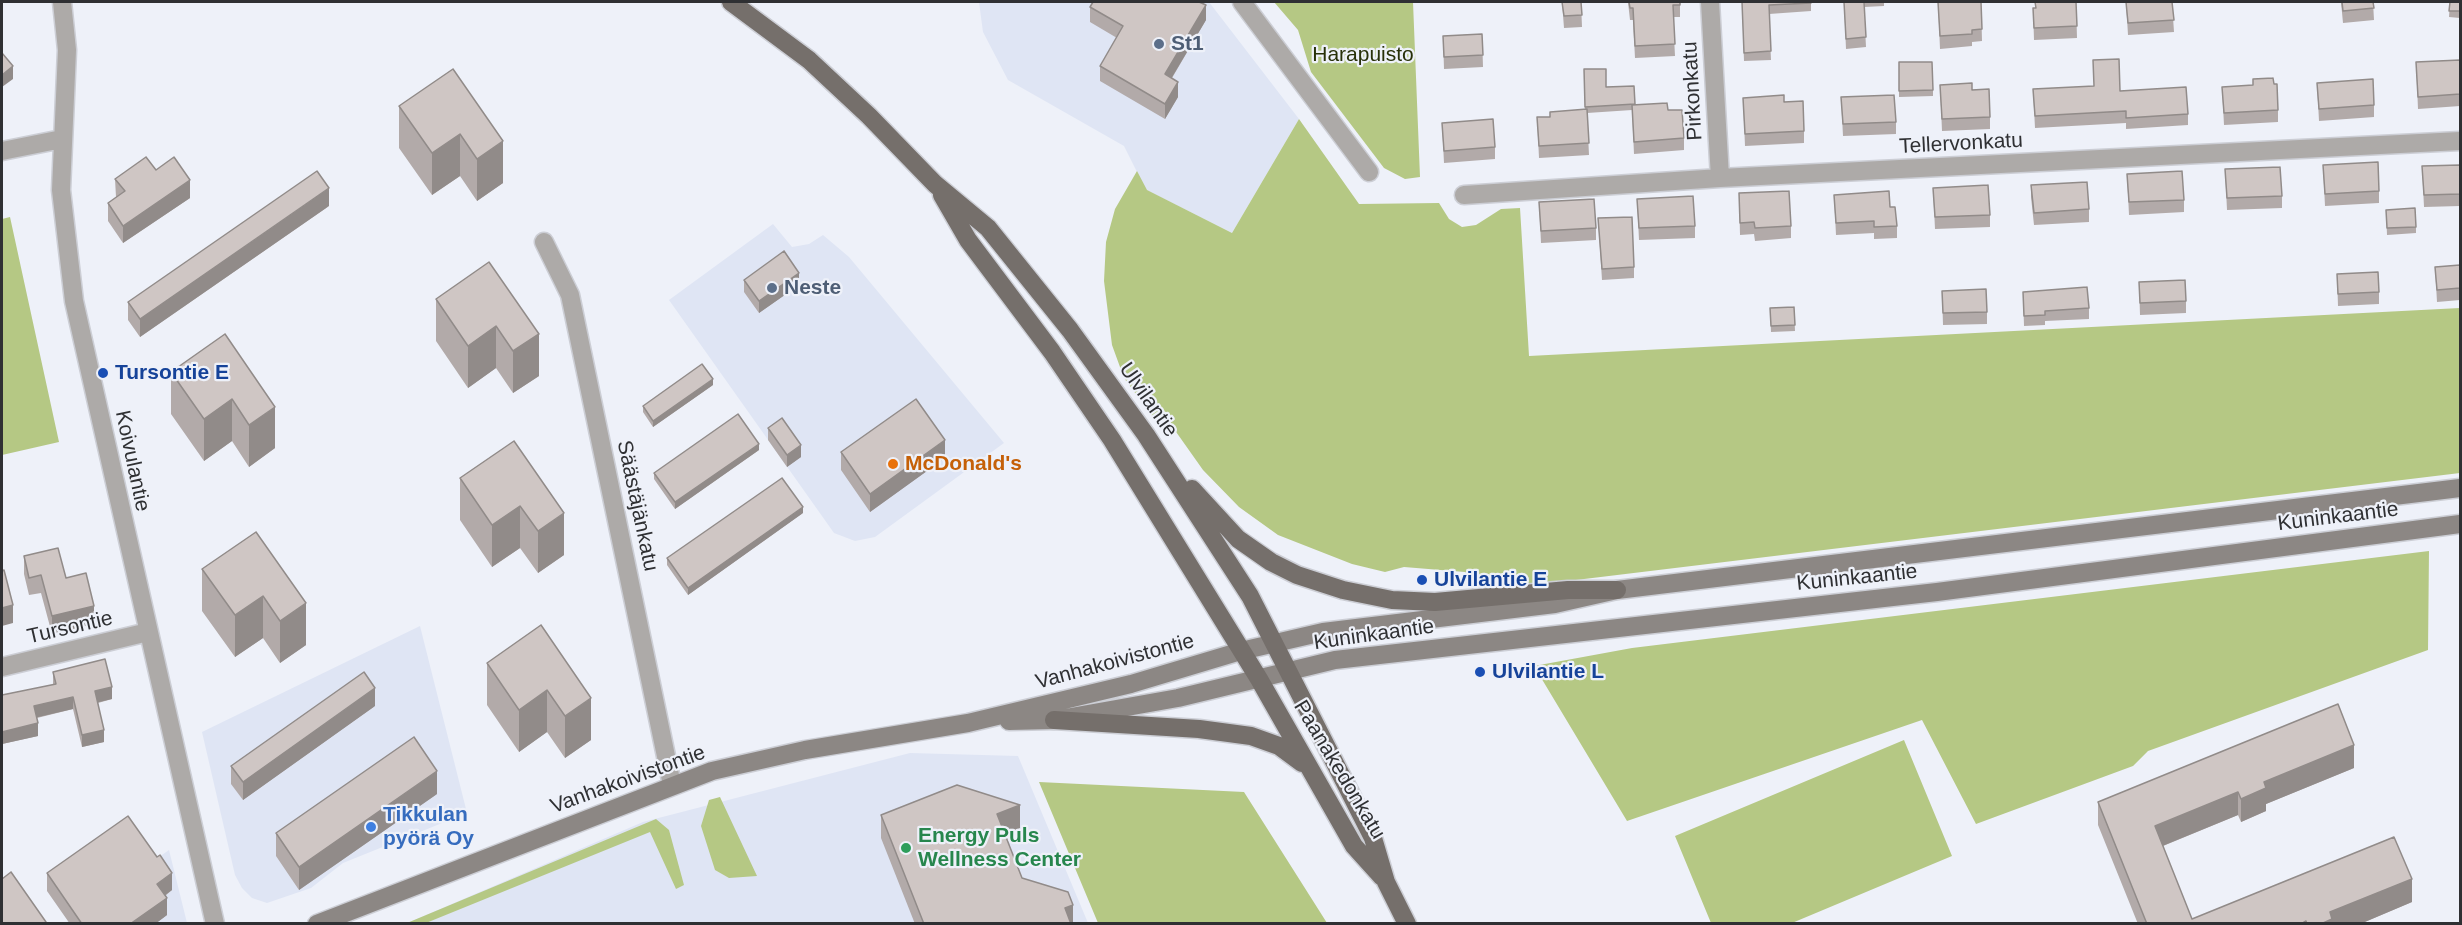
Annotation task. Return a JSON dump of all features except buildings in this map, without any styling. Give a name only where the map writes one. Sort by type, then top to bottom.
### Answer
[{"type":"main road","name":"Ulvilantie","points":[[731,2],[810,60],[935,184],[988,228],[1070,330],[1146,435],[1250,596],[1288,670]]},
{"type":"main road","name":"Ulvilantie","points":[[935,184],[969,240],[1052,352],[1112,440],[1258,679]]},
{"type":"main road","points":[[1146,435],[1238,539],[1271,562],[1316,581],[1392,600],[1435,602],[1568,590],[1617,590]]},
{"type":"main road","name":"Kuninkaantie","points":[[1274,642],[1323,632],[1555,604],[1617,590],[2460,488]]},
{"type":"main road","name":"Kuninkaantie","points":[[1258,679],[1335,660],[1937,592],[2460,524]]},
{"type":"main road","name":"Vanhakoivistontie","points":[[317,924],[712,771],[805,750],[968,723],[1131,684],[1274,642]]},
{"type":"main road","name":"Paanakedonkatu","points":[[1288,670],[1373,838],[1386,882],[1407,924]]},
{"type":"main road","name":"Vanhakoivistontie","points":[[968,723],[1054,720],[1178,698],[1258,679]]},
{"type":"main road","name":"Paanakedonkatu","points":[[1258,679],[1354,846],[1386,882]]},
{"type":"main road","points":[[1054,720],[1199,729],[1251,736],[1279,746],[1308,768]]},
{"type":"street","name":"Koivulantie","points":[[62,2],[67,50],[61,190],[74,301],[215,924]]},
{"type":"street","points":[[1242,2],[1369,172]]},
{"type":"street","name":"Pirkonkatu","points":[[1710,2],[1720,178]]},
{"type":"street","points":[[2,151],[62,139]]},
{"type":"street","name":"Tellervonkatu","points":[[1464,195],[1720,178],[2460,141]]},
{"type":"street","name":"Säästäjänkatu","points":[[544,242],[570,295],[672,785]]},
{"type":"street","name":"Tursontie","points":[[2,667],[148,632]]},
{"type":"shaded area","points":[[979,2],[1209,2],[1299,119],[1232,233],[1146,190],[1124,146],[1008,80],[983,32]]},
{"type":"shaded area","points":[[773,224],[792,247],[809,244],[823,235],[849,257],[1004,443],[875,537],[855,541],[834,533],[669,300]]},
{"type":"shaded area","points":[[420,626],[467,813],[343,863],[311,888],[267,903],[252,898],[242,888],[235,875],[202,732]]},
{"type":"shaded area","points":[[910,753],[1018,756],[1088,923],[405,924],[643,822]]},
{"type":"shaded area","points":[[169,850],[187,923],[65,923]]},
{"type":"green space","name":"Harapuisto","points":[[1274,2],[1413,2],[1420,177],[1405,179],[1384,168],[1311,72],[1298,30]]},
{"type":"green space","points":[[1299,119],[1359,204],[1439,203],[1449,219],[1462,227],[1476,225],[1501,209],[1520,208],[1529,356],[2460,308],[2460,473],[1518,587],[1479,585],[1465,572],[1404,567],[1385,572],[1352,564],[1278,535],[1239,507],[1203,470],[1162,412],[1153,417],[1124,378],[1112,345],[1104,281],[1106,242],[1115,209],[1137,171],[1147,190],[1232,233]]},
{"type":"green space","points":[[10,217],[59,442],[2,455],[2,219]]},
{"type":"green space","points":[[2429,551],[2428,650],[2148,751],[2133,766],[1976,824],[1922,720],[1627,821],[1534,666],[1632,648]]},
{"type":"green space","points":[[1904,740],[1952,856],[1792,923],[1711,923],[1675,836]]},
{"type":"green space","points":[[1039,782],[1244,792],[1327,923],[1098,923]]},
{"type":"green space","points":[[720,797],[757,876],[729,878],[715,870],[701,826],[709,800]]},
{"type":"green space","points":[[656,819],[669,830],[684,885],[676,889],[650,832],[426,923],[407,923]]},
{"type":"place","name":"St1","points":[[1159,44]]},
{"type":"place","name":"Neste","points":[[772,288]]},
{"type":"place","name":"Tursontie E","points":[[103,373]]},
{"type":"place","name":"McDonald's","points":[[893,464]]},
{"type":"place","name":"Ulvilantie E","points":[[1422,580]]},
{"type":"place","name":"Ulvilantie L","points":[[1480,672]]},
{"type":"place","name":"Tikkulan pyörä Oy","points":[[371,827]]},
{"type":"place","name":"Energy Puls Wellness Center","points":[[906,848]]}]
